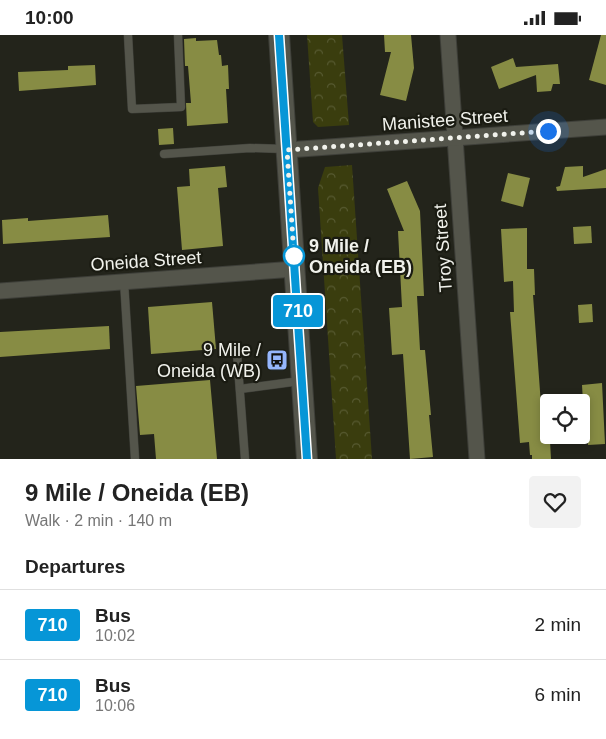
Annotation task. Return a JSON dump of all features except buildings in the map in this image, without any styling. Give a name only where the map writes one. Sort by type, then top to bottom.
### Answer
[{"type":"main road","points":[[279,35],[307,459]]},
{"type":"street","name":"Troy Street","points":[[448,35],[477,459]]},
{"type":"street","name":"Manistee Street","points":[[287,150],[606,127]]},
{"type":"street","name":"Oneida Street","points":[[0,291],[295,269]]},
{"type":"lane","points":[[128,35],[132,109],[181,107],[178,35]]},
{"type":"lane","points":[[164,154],[250,148],[287,150]]},
{"type":"lane","points":[[124,281],[135,459]]},
{"type":"lane","points":[[237,353],[245,459]]},
{"type":"lane","points":[[240,389],[303,381]]},
{"type":"green space","points":[[307,35],[342,35],[349,125],[318,127],[313,122]]},
{"type":"green space","points":[[352,165],[372,459],[336,459],[318,188],[325,167]]},
{"type":"bus line","name":"710","points":[[279,35],[307,459]]},
{"type":"place","name":"9 Mile / Oneida (EB)","points":[[294,256]]},
{"type":"place","name":"9 Mile / Oneida (WB)","points":[[277,360]]},
{"type":"route","points":[[294,256],[287,150],[548,131]]}]
